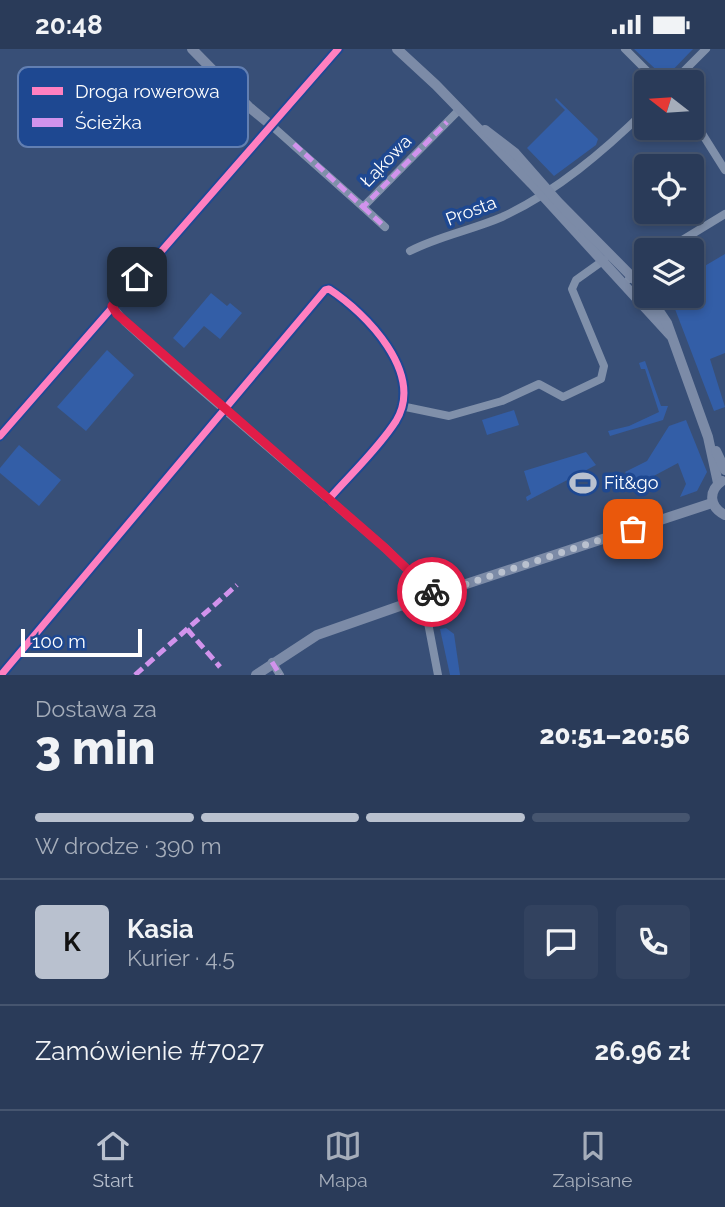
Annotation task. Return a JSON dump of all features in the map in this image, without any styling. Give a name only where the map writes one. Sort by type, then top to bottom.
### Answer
[{"type":"street","points":[[192,49],[210,67]]},
{"type":"street","points":[[0,436],[338,49]]},
{"type":"street","points":[[397,49],[544,192],[628,280],[670,335]]},
{"type":"street","points":[[625,49],[646,70]]},
{"type":"street","points":[[685,70],[706,49]]},
{"type":"street","points":[[248,106],[272,125]]},
{"type":"street","name":"Łąkowa","points":[[272,125],[363,207],[460,109]]},
{"type":"street","name":"Prosta","points":[[410,251],[502,217],[544,192],[609,145],[634,121]]},
{"type":"street","points":[[704,137],[725,170]]},
{"type":"street","points":[[544,192],[604,260],[634,284]]},
{"type":"street","points":[[363,207],[385,227]]},
{"type":"street","points":[[686,238],[725,214]]},
{"type":"street","points":[[401,406],[449,416],[502,401],[537,385],[542,384],[563,397],[601,379],[604,366],[572,289],[576,280],[604,260]]},
{"type":"street","points":[[628,280],[634,274]]},
{"type":"street","points":[[1,675],[325,290],[332,291],[390,348],[402,379],[401,406],[394,424],[329,499]]},
{"type":"street","points":[[112,306],[125,322],[409,571],[419,588]]},
{"type":"street","points":[[659,308],[722,481],[712,492],[712,503],[718,512],[725,515]]},
{"type":"street","points":[[708,437],[725,470]]},
{"type":"street","points":[[433,595],[712,503]]},
{"type":"street","points":[[256,675],[272,662],[327,630],[419,604],[432,603],[433,595],[428,589],[419,588]]},
{"type":"street","points":[[419,588],[415,592],[438,675]]},
{"type":"street","points":[[272,662],[279,675]]},
{"type":"shaded area","points":[[634,49],[693,49],[673,70],[656,70]]},
{"type":"shaded area","points":[[556,98],[598,139],[596,145],[554,176],[527,148],[565,110]]},
{"type":"shaded area","points":[[725,254],[725,353],[710,359],[725,407],[714,411],[675,308],[704,308],[704,266]]},
{"type":"shaded area","points":[[211,293],[227,306],[230,303],[242,313],[220,339],[204,326],[184,348],[173,338]]},
{"type":"shaded area","points":[[107,350],[134,375],[86,431],[57,407]]},
{"type":"shaded area","points":[[645,361],[661,406],[668,406],[663,420],[610,436],[608,431],[629,426],[659,412],[645,369],[641,369],[639,363]]},
{"type":"shaded area","points":[[514,410],[519,425],[487,435],[482,420]]},
{"type":"shaded area","points":[[686,420],[707,472],[697,491],[680,497],[686,484],[678,463],[635,486],[625,472],[647,461],[669,426]]},
{"type":"shaded area","points":[[19,445],[61,480],[39,506],[0,473],[0,468]]},
{"type":"shaded area","points":[[586,452],[596,465],[527,501],[526,497],[531,494],[524,471]]},
{"type":"shaded area","points":[[446,628],[454,634],[460,675],[450,675],[440,629]]},
{"type":"marked path","points":[[294,144],[363,207],[447,122]]},
{"type":"marked path","points":[[363,207],[385,227]]},
{"type":"marked path","points":[[135,675],[237,585]]},
{"type":"marked path","points":[[187,629],[220,667]]},
{"type":"marked path","points":[[272,662],[280,675]]},
{"type":"cycle path","points":[[0,436],[338,49]]},
{"type":"cycle path","points":[[1,675],[325,290],[329,289],[374,329],[397,364],[403,384],[403,403],[396,421],[329,499]]},
{"type":"way so far","points":[[432,592],[433,595],[633,529]]},
{"type":"place","name":"Fit&go","points":[[583,483]]},
{"type":"route","points":[[137,277],[112,306],[117,314],[385,548],[409,571],[419,588],[432,592]]}]
